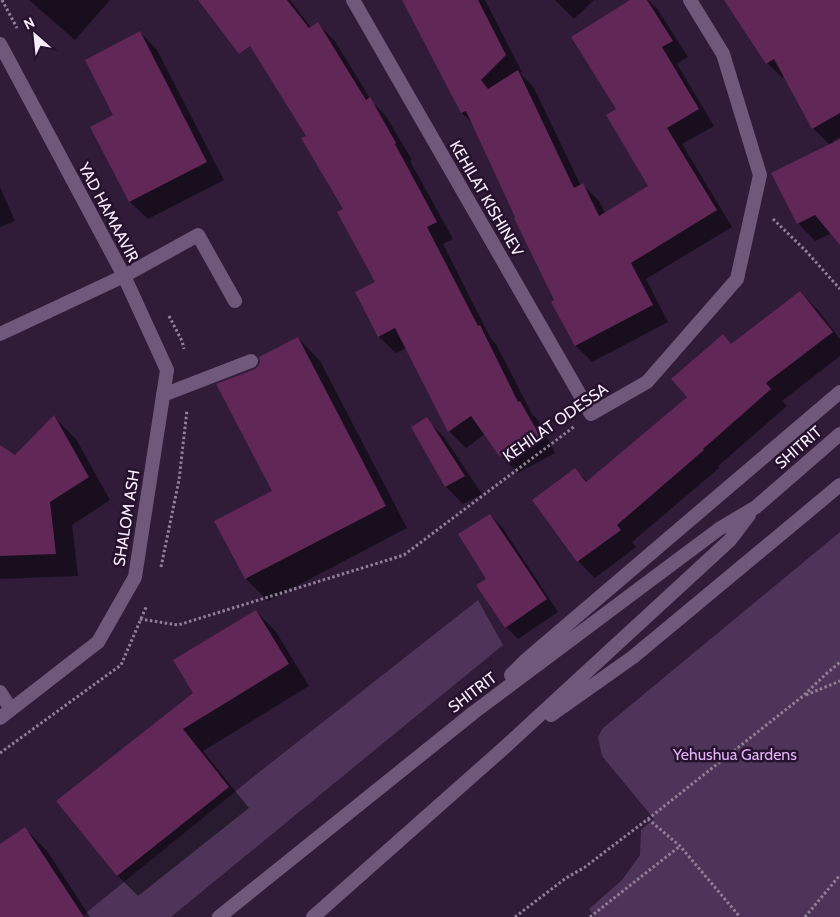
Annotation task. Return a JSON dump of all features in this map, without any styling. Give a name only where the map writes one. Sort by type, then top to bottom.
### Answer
[{"type":"street","name":"KEHILAT KISHINEV","points":[[353,0],[591,414]]},
{"type":"street","name":"KEHILAT ODESSA","points":[[591,414],[647,382],[737,279],[760,175],[723,54],[690,0]]},
{"type":"street","name":"YAD HAMAAVIR","points":[[0,44],[124,276],[0,334]]},
{"type":"street","points":[[124,276],[198,235],[235,301]]},
{"type":"street","name":"SHALOM ASH","points":[[6,714],[98,642],[135,577],[167,370],[124,276]]},
{"type":"street","points":[[163,396],[251,360]]},
{"type":"street","points":[[473,713],[527,659],[840,392]]},
{"type":"street","name":"SHITRIT","points":[[219,917],[473,713],[719,529],[756,507],[840,434]]},
{"type":"street","points":[[506,747],[633,656],[840,485]]},
{"type":"street","name":"SHITRIT","points":[[313,917],[506,747],[730,540],[756,507]]},
{"type":"street","points":[[0,692],[6,714]]},
{"type":"path","points":[[2,0],[20,34]]},
{"type":"path","points":[[755,201],[805,250],[840,289]]},
{"type":"path","points":[[161,567],[179,480],[190,385],[182,341],[169,316]]},
{"type":"path","name":"KEHILAT ODESSA","points":[[115,612],[141,620],[178,626],[404,555],[591,414]]},
{"type":"path","points":[[0,753],[121,665],[148,602]]},
{"type":"path","points":[[515,917],[648,819],[803,696],[840,662]]},
{"type":"path","points":[[803,696],[840,681]]},
{"type":"path","points":[[648,819],[680,846],[740,917]]},
{"type":"path","points":[[590,917],[680,846]]},
{"type":"path","points":[[805,917],[840,875]]},
{"type":"green space","name":"Yehushua Gardens","points":[[840,532],[840,917],[594,917],[589,909],[622,880],[640,855],[641,830],[654,819],[602,756],[598,737],[603,728]]},
{"type":"green space","points":[[478,600],[503,645],[171,917],[81,917],[253,777]]},
{"type":"building","points":[[198,0],[287,0],[309,28],[318,22],[366,100],[370,97],[396,143],[437,222],[427,227],[478,326],[480,325],[518,402],[520,401],[540,436],[500,457],[471,416],[448,432],[395,328],[378,337],[355,292],[375,282],[337,212],[343,209],[301,138],[306,136],[250,46],[239,54]]},
{"type":"building","points":[[402,0],[478,0],[506,55],[481,80],[488,89],[518,70],[574,188],[583,183],[599,216],[648,186],[606,115],[616,109],[571,37],[630,0],[647,0],[673,41],[662,47],[699,109],[667,128],[717,210],[631,263],[653,305],[575,346],[551,302],[554,300],[514,218],[466,111],[461,113]]},
{"type":"building","points":[[724,0],[840,0],[840,113],[812,129],[774,59],[766,64]]},
{"type":"building","points":[[140,31],[207,162],[129,202],[90,127],[113,115],[85,60]]},
{"type":"building","points":[[840,139],[840,245],[815,215],[797,224],[771,173]]},
{"type":"building","points":[[800,291],[833,332],[766,383],[771,389],[617,525],[621,530],[577,562],[532,500],[575,468],[586,482],[687,397],[671,379],[723,334],[731,344]]},
{"type":"building","points":[[298,337],[386,506],[245,579],[214,521],[272,491],[216,384],[255,369],[260,363],[259,357]]},
{"type":"building","points":[[54,415],[89,477],[50,502],[56,554],[0,556],[0,445],[15,455]]},
{"type":"building","points":[[427,417],[465,476],[445,487],[411,427]]},
{"type":"building","points":[[490,514],[547,599],[505,628],[476,585],[486,579],[458,534]]},
{"type":"building","points":[[256,610],[289,664],[183,729],[229,787],[117,876],[56,801],[193,693],[173,660]]},
{"type":"building","points":[[25,827],[84,917],[0,917],[0,844]]}]
